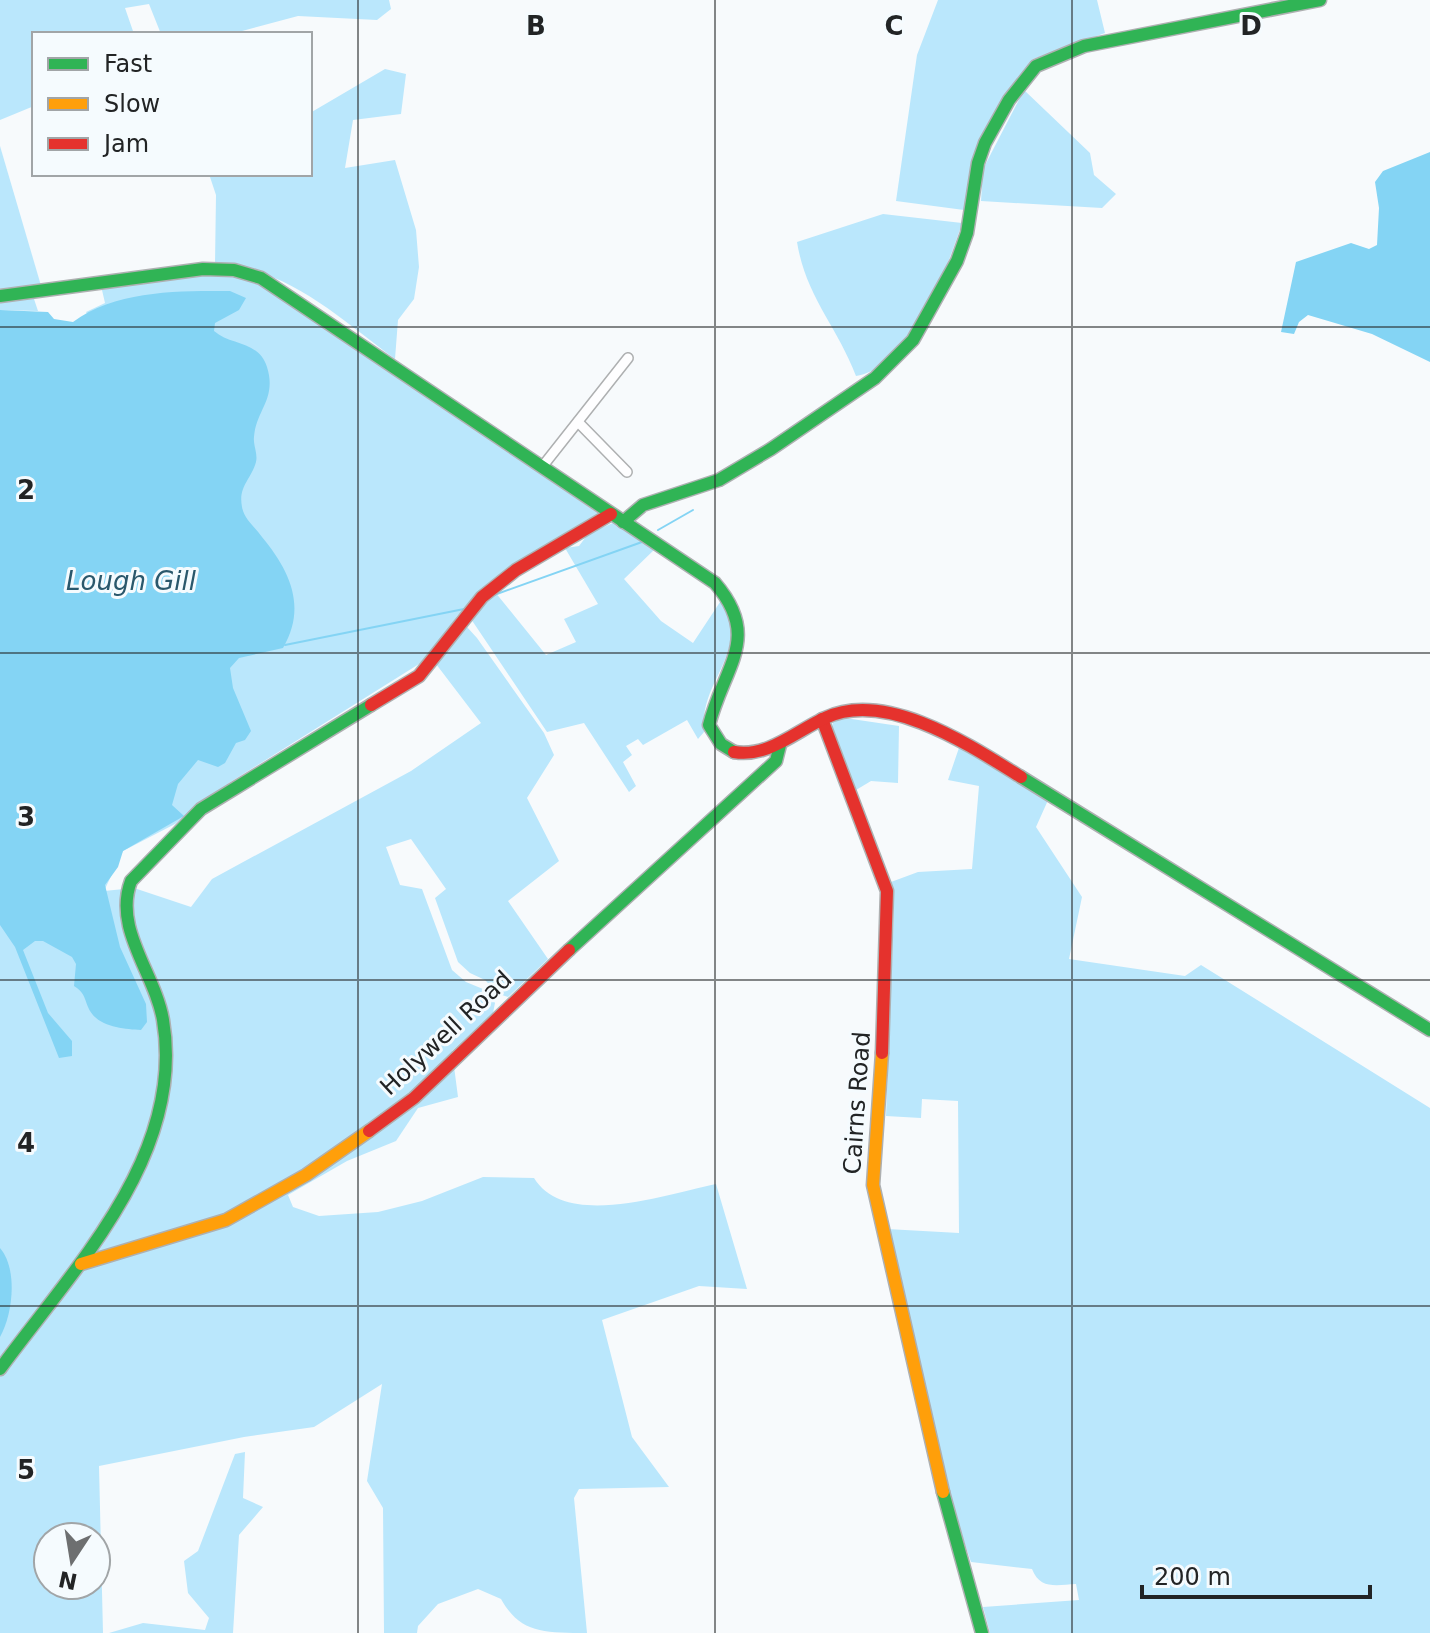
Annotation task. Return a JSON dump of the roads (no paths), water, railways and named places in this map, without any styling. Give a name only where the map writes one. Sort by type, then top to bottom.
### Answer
[{"type":"street","points":[[623,522],[643,505],[719,480],[771,449],[875,378],[913,340],[957,261],[967,233],[978,163],[985,143],[1009,100],[1036,66],[1084,46],[1320,0]]},
{"type":"street","points":[[0,296],[52,293],[173,270],[242,270],[282,290],[715,583],[733,600],[740,614],[735,654],[711,712],[709,725],[714,738],[723,746],[741,751],[780,745],[822,719],[842,712],[875,714],[933,727],[967,740],[1430,1030]]},
{"type":"street","points":[[542,467],[628,358]]},
{"type":"street","points":[[578,422],[627,472]]},
{"type":"street","points":[[0,1369],[34,1320],[100,1237],[142,1156],[161,1094],[166,1060],[160,1003],[125,908],[124,893],[131,881],[201,809],[419,676],[482,597],[516,570],[611,514]]},
{"type":"street","name":"Cairns Road","points":[[822,719],[887,891],[886,994],[873,1185],[936,1464],[982,1633]]},
{"type":"street","name":"Holywell Road","points":[[81,1264],[226,1220],[260,1203],[396,1111],[776,761],[780,745]]},
{"type":"water","points":[[1430,152],[1430,362],[1372,334],[1308,315],[1299,322],[1294,334],[1281,332],[1296,262],[1351,243],[1369,249],[1377,245],[1379,208],[1375,182],[1383,171]]},
{"type":"water","name":"Lough Gill","points":[[230,291],[246,298],[239,310],[215,323],[214,331],[257,352],[263,358],[269,378],[268,396],[254,437],[256,462],[243,488],[242,507],[287,576],[292,590],[294,618],[283,648],[239,658],[230,668],[233,688],[251,731],[245,740],[236,743],[225,763],[218,767],[198,760],[178,784],[172,805],[184,816],[123,851],[118,867],[105,885],[120,947],[146,1004],[147,1022],[141,1030],[111,1026],[92,1014],[82,993],[74,986],[76,964],[72,957],[43,941],[35,941],[23,950],[48,1013],[72,1041],[72,1056],[59,1058],[15,947],[0,925],[0,310],[48,312],[54,319],[73,322],[108,304],[148,294]]},
{"type":"water","points":[[0,1248],[9,1268],[12,1292],[0,1337]]},
{"type":"waterway","points":[[658,530],[693,510]]},
{"type":"waterway","points":[[494,595],[642,542]]},
{"type":"waterway","points":[[285,645],[464,609]]}]
